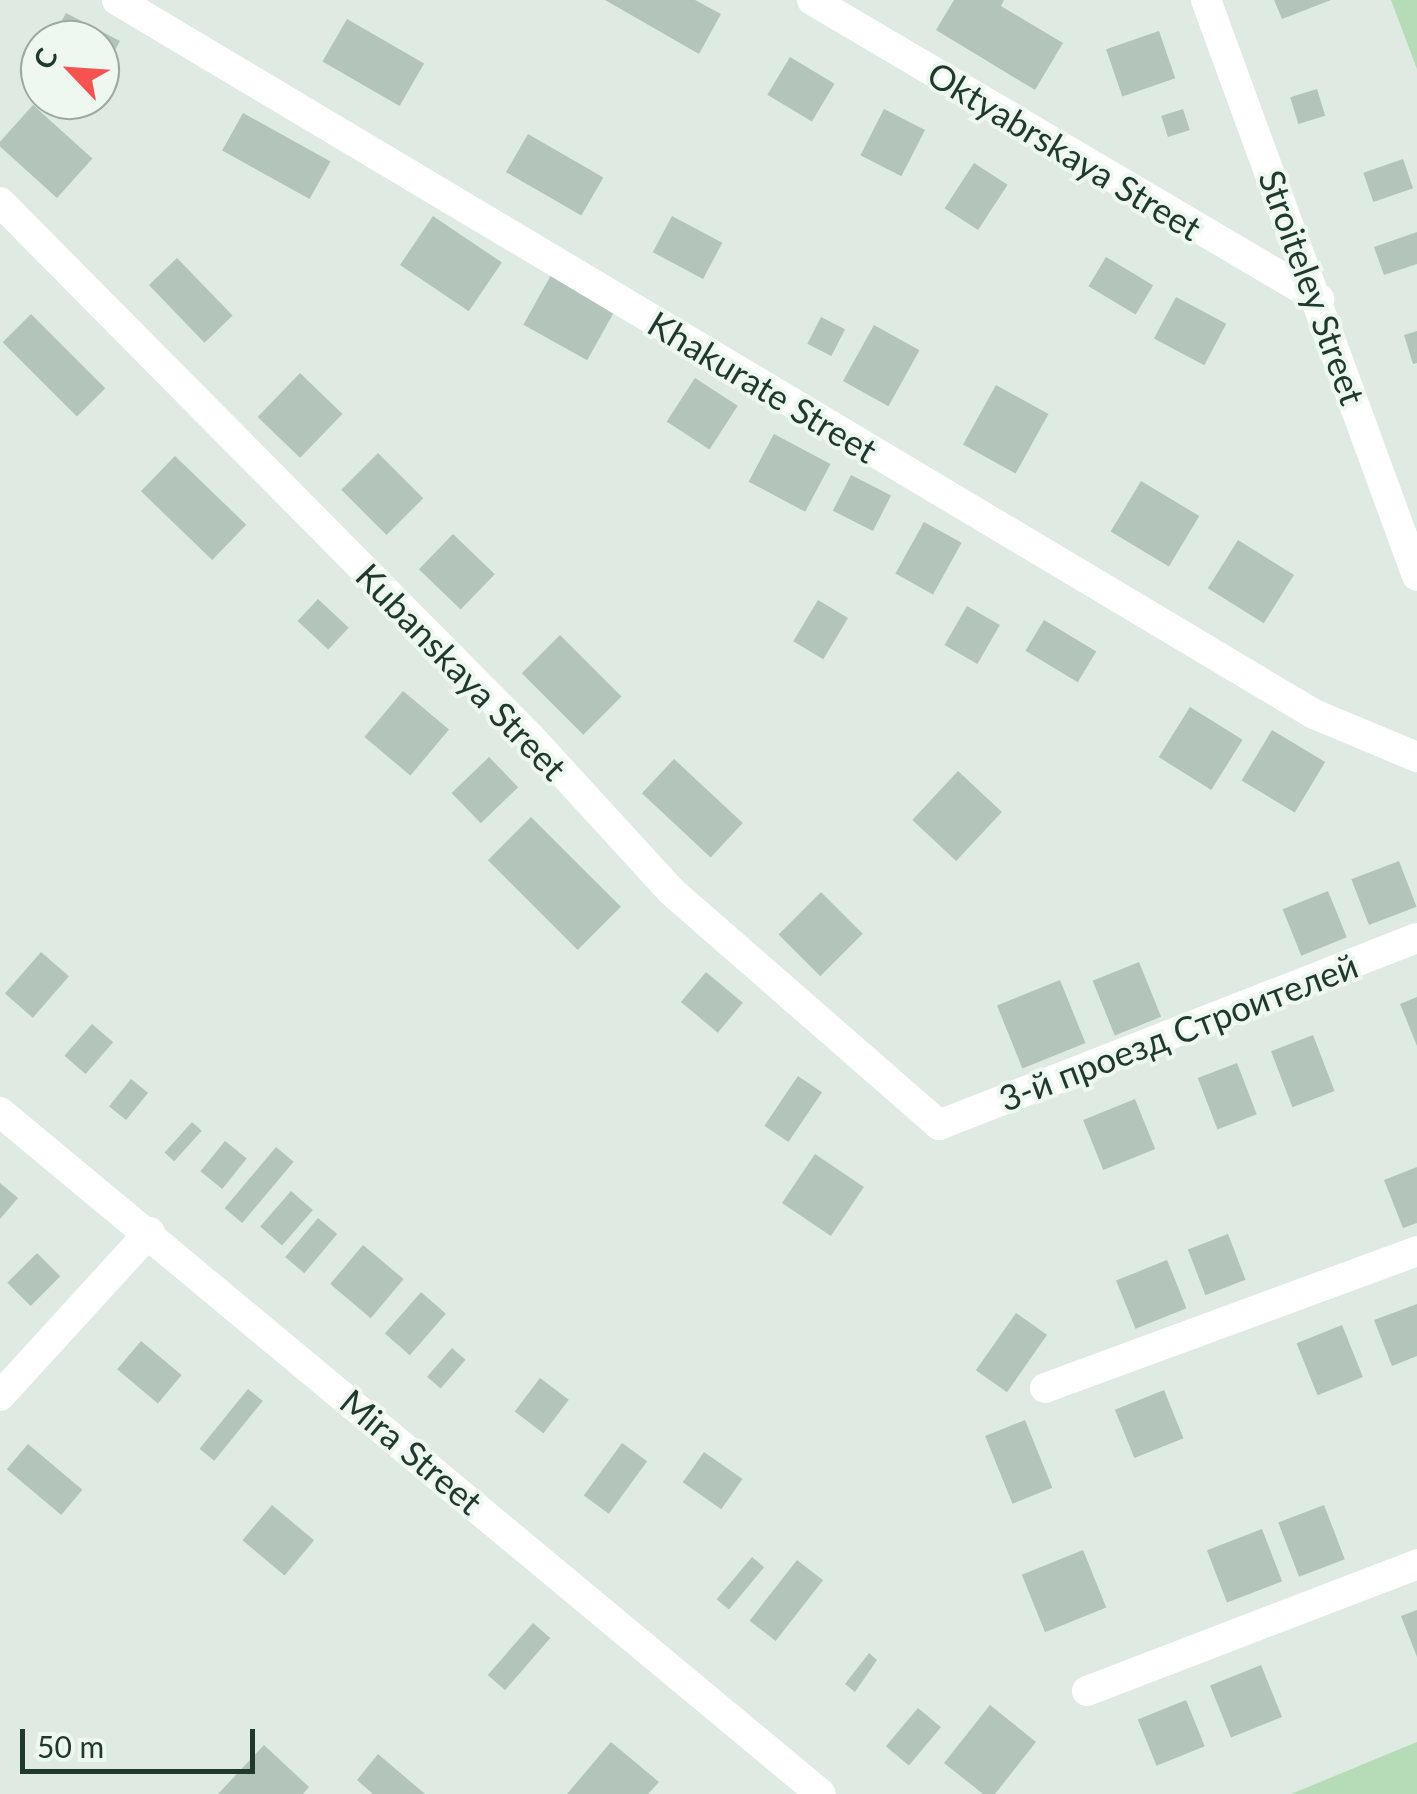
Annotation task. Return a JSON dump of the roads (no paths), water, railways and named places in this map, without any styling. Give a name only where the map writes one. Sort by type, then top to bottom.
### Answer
[{"type":"street","name":"Khakurate Street","points":[[117,0],[1314,714],[1417,757]]},
{"type":"street","name":"Oktyabrskaya Street","points":[[812,0],[1319,299]]},
{"type":"street","name":"Stroiteley Street","points":[[1206,0],[1319,299],[1417,576]]},
{"type":"street","name":"Kubanskaya Street","points":[[0,202],[530,738],[671,892],[938,1125]]},
{"type":"street","name":"3-й проезд Строителей","points":[[938,1125],[1417,938]]},
{"type":"street","name":"Mira Street","points":[[0,1112],[150,1232],[821,1794]]},
{"type":"street","points":[[0,1396],[150,1232]]},
{"type":"street","points":[[1045,1388],[1417,1251]]},
{"type":"street","points":[[1087,1691],[1417,1564]]}]
